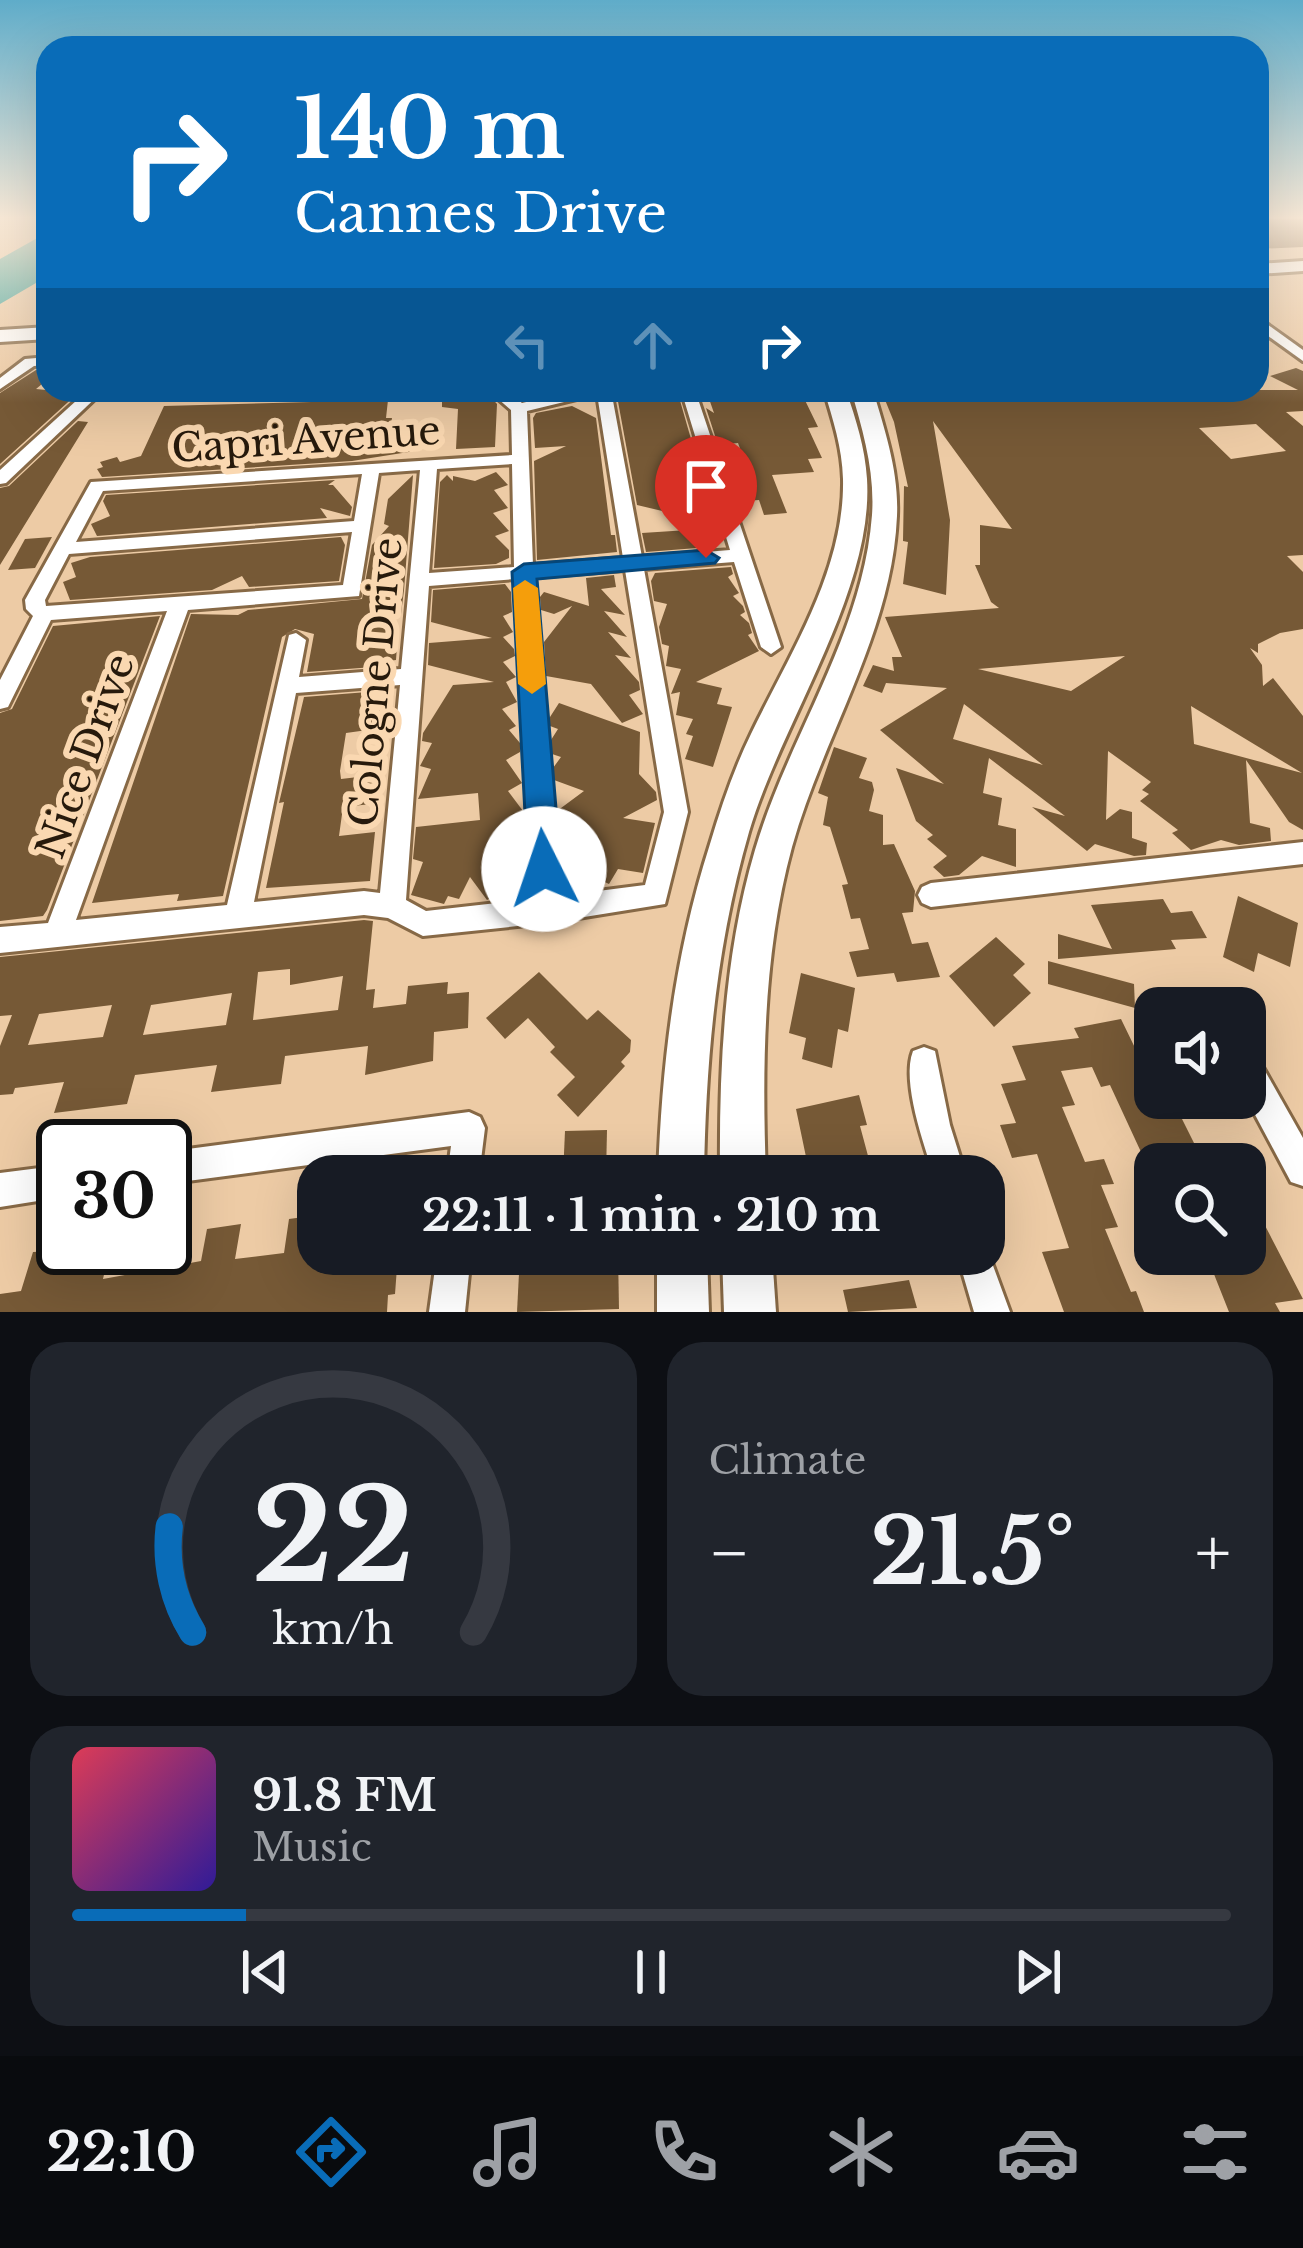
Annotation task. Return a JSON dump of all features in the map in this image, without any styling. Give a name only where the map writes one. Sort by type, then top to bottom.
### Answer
[{"type":"main road","points":[[2,341],[36,335]]},
{"type":"main road","points":[[2,341],[36,343]]},
{"type":"main road","points":[[682,1155],[689,1040],[714,890],[765,740],[836,594],[847,549],[854,468],[838,402]]},
{"type":"main road","points":[[743,1155],[746,1025],[772,854],[795,778],[868,610],[886,530],[883,455],[866,402]]},
{"type":"main road","points":[[682,1275],[683,1312]]},
{"type":"main road","points":[[748,1275],[750,1312]]},
{"type":"street","points":[[1269,330],[1303,357]]},
{"type":"street","points":[[0,385],[36,362]]},
{"type":"street","points":[[0,478],[84,402]]},
{"type":"street","points":[[511,402],[519,408]]},
{"type":"street","points":[[519,408],[537,402]]},
{"type":"street","points":[[0,940],[364,903],[392,906],[423,924],[656,896],[676,812],[602,402]]},
{"type":"street","points":[[692,402],[771,647]]},
{"type":"street","points":[[519,408],[524,572],[547,911]]},
{"type":"street","name":"Capri Avenue","points":[[63,549],[97,485],[520,459]]},
{"type":"street","name":"Cologne Drive","points":[[392,906],[429,464]]},
{"type":"street","points":[[362,526],[63,549],[35,600],[36,609],[44,614],[352,590],[372,467]]},
{"type":"street","points":[[420,580],[742,555]]},
{"type":"street","name":"Nice Drive","points":[[57,934],[179,604]]},
{"type":"street","points":[[0,701],[44,614]]},
{"type":"street","points":[[238,916],[296,640]]},
{"type":"street","points":[[286,686],[411,676]]},
{"type":"street","points":[[932,896],[1303,853]]},
{"type":"street","points":[[924,1062],[943,1155]]},
{"type":"street","points":[[1266,1104],[1303,1170]]},
{"type":"street","points":[[192,1164],[469,1128],[466,1155]]},
{"type":"street","points":[[0,1190],[36,1185]]},
{"type":"street","points":[[447,1312],[451,1275]]},
{"type":"street","points":[[981,1275],[992,1312]]},
{"type":"water","points":[[0,280],[36,280],[36,283],[0,304]]},
{"type":"building","points":[[1296,368],[1303,371],[1303,411],[1286,412],[1303,426],[1303,555],[1287,556],[1303,572],[1303,629],[1258,644],[1258,653],[1250,648],[1262,665],[1263,686],[1273,678],[1303,716],[1303,830],[1289,822],[1246,760],[1250,823],[1270,828],[1271,841],[1239,845],[1221,840],[1191,850],[1172,833],[1178,830],[1140,801],[1149,794],[1142,790],[1151,782],[1108,751],[1106,820],[1120,809],[1132,812],[1132,838],[1147,843],[1146,855],[1095,844],[1087,851],[1032,807],[1065,816],[989,758],[983,793],[1002,798],[998,825],[1016,829],[1016,867],[982,856],[959,875],[944,877],[933,867],[947,856],[927,839],[933,835],[916,821],[896,768],[944,784],[880,730],[947,688],[886,683],[882,693],[863,686],[873,665],[894,671],[892,657],[902,657],[885,617],[999,608],[991,602],[975,565],[980,565],[980,525],[1012,529],[933,421],[950,520],[946,595],[903,584],[908,542],[903,541],[904,486],[908,487],[886,402],[1269,402],[1269,390],[1298,390],[1270,376]],"holes":[[[1256,424],[1286,451],[1231,459],[1199,428]],[[1125,656],[1071,691],[978,669]],[[964,704],[1043,765],[953,739]],[[1191,706],[1302,773],[1194,744]]]},
{"type":"building","points":[[36,370],[36,402],[68,402],[0,464],[0,393]]},
{"type":"building","points":[[388,402],[386,418],[392,418],[391,424],[423,422],[421,450],[352,461],[102,477],[97,469],[103,467],[100,462],[141,456],[164,406]]},
{"type":"building","points":[[442,402],[495,402],[495,447],[456,449],[458,409],[442,407]]},
{"type":"building","points":[[618,402],[680,402],[693,446],[679,447],[698,460],[707,490],[692,497],[714,513],[717,524],[637,505]]},
{"type":"building","points":[[710,402],[806,402],[818,427],[808,428],[822,458],[808,459],[814,472],[772,475],[787,513],[764,515],[759,500],[744,501],[736,477],[750,476],[738,443],[718,445],[706,408],[714,413]]},
{"type":"building","points":[[572,406],[596,418],[617,552],[537,560],[534,461],[566,446],[535,448],[533,418],[536,413]]},
{"type":"building","points":[[78,421],[88,422],[0,565],[0,488],[9,486]]},
{"type":"building","points":[[496,472],[508,485],[494,490],[508,508],[493,513],[509,531],[495,536],[509,550],[509,558],[496,564],[434,568],[440,482],[447,475],[453,481],[453,476],[475,481]]},
{"type":"building","points":[[413,475],[401,614],[392,612],[389,647],[397,646],[396,660],[388,661],[387,666],[307,672],[314,634],[295,629],[282,637],[223,896],[177,901],[179,894],[92,903],[191,614],[238,615],[248,610],[362,599],[372,545],[389,526],[384,524],[388,499]]},
{"type":"building","points":[[335,480],[328,485],[352,507],[350,516],[320,508],[327,518],[97,536],[91,524],[110,516],[103,501],[106,495]]},
{"type":"building","points":[[719,528],[722,538],[710,547],[646,552],[642,533]]},
{"type":"building","points":[[52,537],[35,568],[8,570],[25,539]]},
{"type":"building","points":[[341,537],[345,545],[339,581],[249,587],[242,576],[212,590],[70,600],[63,582],[76,577],[71,563],[90,557]]},
{"type":"building","points":[[731,567],[733,574],[728,577],[739,593],[733,596],[743,606],[745,612],[740,615],[749,623],[752,633],[748,635],[759,651],[696,682],[722,688],[717,704],[732,707],[713,767],[685,759],[693,736],[686,734],[693,719],[676,715],[680,692],[671,694],[681,669],[666,666],[669,646],[662,644],[659,627],[667,604],[654,601],[651,581],[655,573]]},
{"type":"building","points":[[614,575],[616,587],[601,589],[625,615],[604,611],[627,637],[608,632],[631,658],[615,655],[639,682],[640,690],[629,695],[643,714],[622,723],[591,684],[546,676],[544,642],[572,606],[554,614],[541,610],[540,597],[544,592],[589,606],[586,578]]},
{"type":"building","points":[[505,584],[511,592],[512,612],[503,616],[513,632],[503,637],[515,656],[503,662],[516,677],[506,682],[517,702],[502,709],[516,726],[509,730],[520,743],[520,752],[506,760],[522,783],[508,791],[523,811],[512,817],[525,835],[519,839],[523,844],[508,853],[526,876],[518,881],[523,888],[509,897],[501,892],[487,900],[470,877],[459,899],[448,896],[444,904],[411,895],[423,862],[413,859],[416,827],[480,820],[478,793],[418,799],[431,769],[420,766],[432,743],[422,741],[423,733],[453,685],[494,682],[428,665],[429,643],[492,638],[431,622],[433,590]]},
{"type":"building","points":[[160,616],[47,910],[43,916],[0,921],[0,713],[12,709],[53,626]]},
{"type":"building","points":[[393,690],[389,727],[346,733],[340,771],[341,779],[384,774],[381,803],[343,807],[339,836],[375,832],[370,881],[266,888],[284,802],[279,803],[304,697]]},
{"type":"building","points":[[559,703],[640,732],[639,774],[656,792],[657,800],[623,818],[655,823],[643,873],[618,869],[609,884],[596,878],[590,887],[562,875],[566,865],[560,858],[570,843],[559,833],[563,823],[557,811],[584,791],[554,780],[553,768],[561,757],[552,754],[551,740],[558,729],[550,726],[550,717]]},
{"type":"building","points":[[834,747],[867,758],[859,778],[872,782],[869,811],[883,815],[883,845],[894,844],[915,891],[913,912],[902,913],[912,944],[928,942],[940,977],[897,982],[894,973],[857,977],[849,952],[869,949],[860,918],[851,919],[842,885],[848,884],[830,827],[823,825],[828,797],[818,793]]},
{"type":"building","points":[[1238,896],[1298,923],[1290,967],[1258,953],[1254,972],[1223,957]]},
{"type":"building","points":[[1163,899],[1171,913],[1192,911],[1207,938],[1171,940],[1176,949],[1058,959],[1058,934],[1112,949],[1091,905]]},
{"type":"building","points":[[373,921],[366,990],[375,989],[373,1008],[406,1004],[408,986],[448,982],[447,994],[469,992],[468,1028],[434,1032],[433,1061],[365,1075],[368,1046],[285,1056],[281,1084],[211,1092],[217,1065],[135,1075],[127,1104],[54,1113],[64,1082],[15,1088],[13,1094],[0,1095],[0,1046],[12,1015],[0,1016],[0,957]],"holes":[[[290,969],[290,985],[343,976],[338,1010],[253,1020],[258,972]],[[232,993],[226,1025],[143,1035],[151,1005]],[[112,1005],[103,1037],[28,1045],[39,1014]]]},
{"type":"building","points":[[996,937],[1025,964],[1013,975],[1031,993],[994,1027],[949,976]]},
{"type":"building","points":[[1048,961],[1134,984],[1134,1008],[1048,984]]},
{"type":"building","points":[[539,972],[587,1020],[598,1010],[631,1040],[630,1052],[621,1062],[625,1066],[578,1117],[557,1095],[575,1077],[550,1052],[555,1047],[528,1018],[505,1039],[486,1018]]},
{"type":"building","points":[[801,973],[855,988],[848,1032],[838,1029],[832,1068],[802,1059],[806,1038],[789,1033]]},
{"type":"building","points":[[1121,1019],[1134,1046],[1134,1119],[1182,1119],[1194,1143],[1137,1143],[1110,1085],[1101,1087],[1092,1067],[1061,1071],[1075,1105],[1062,1107],[1085,1162],[1104,1159],[1114,1184],[1101,1185],[1118,1227],[1105,1229],[1144,1312],[1064,1312],[1042,1252],[1069,1248],[1037,1154],[1012,1158],[1000,1125],[1016,1123],[1001,1084],[1026,1080],[1012,1046],[1079,1038],[1074,1028]]},
{"type":"building","points":[[859,1095],[868,1155],[806,1155],[796,1109]]},
{"type":"building","points":[[607,1130],[606,1155],[564,1155],[565,1131]]},
{"type":"building","points":[[297,1218],[297,1275],[396,1275],[387,1312],[0,1312],[0,1294],[21,1291],[33,1252],[36,1275],[104,1275],[103,1279],[192,1275],[192,1263],[201,1261],[207,1229],[241,1224],[235,1259],[284,1253],[289,1219]]},
{"type":"building","points":[[1266,1227],[1303,1299],[1275,1303],[1280,1312],[1229,1312],[1214,1275],[1266,1275]]},
{"type":"building","points":[[519,1275],[618,1275],[619,1309],[517,1312]]},
{"type":"building","points":[[909,1280],[917,1308],[848,1312],[843,1290]]},
{"type":"slow traffic","points":[[525,588],[532,684]]},
{"type":"route","points":[[544,869],[524,572],[706,558]]}]
